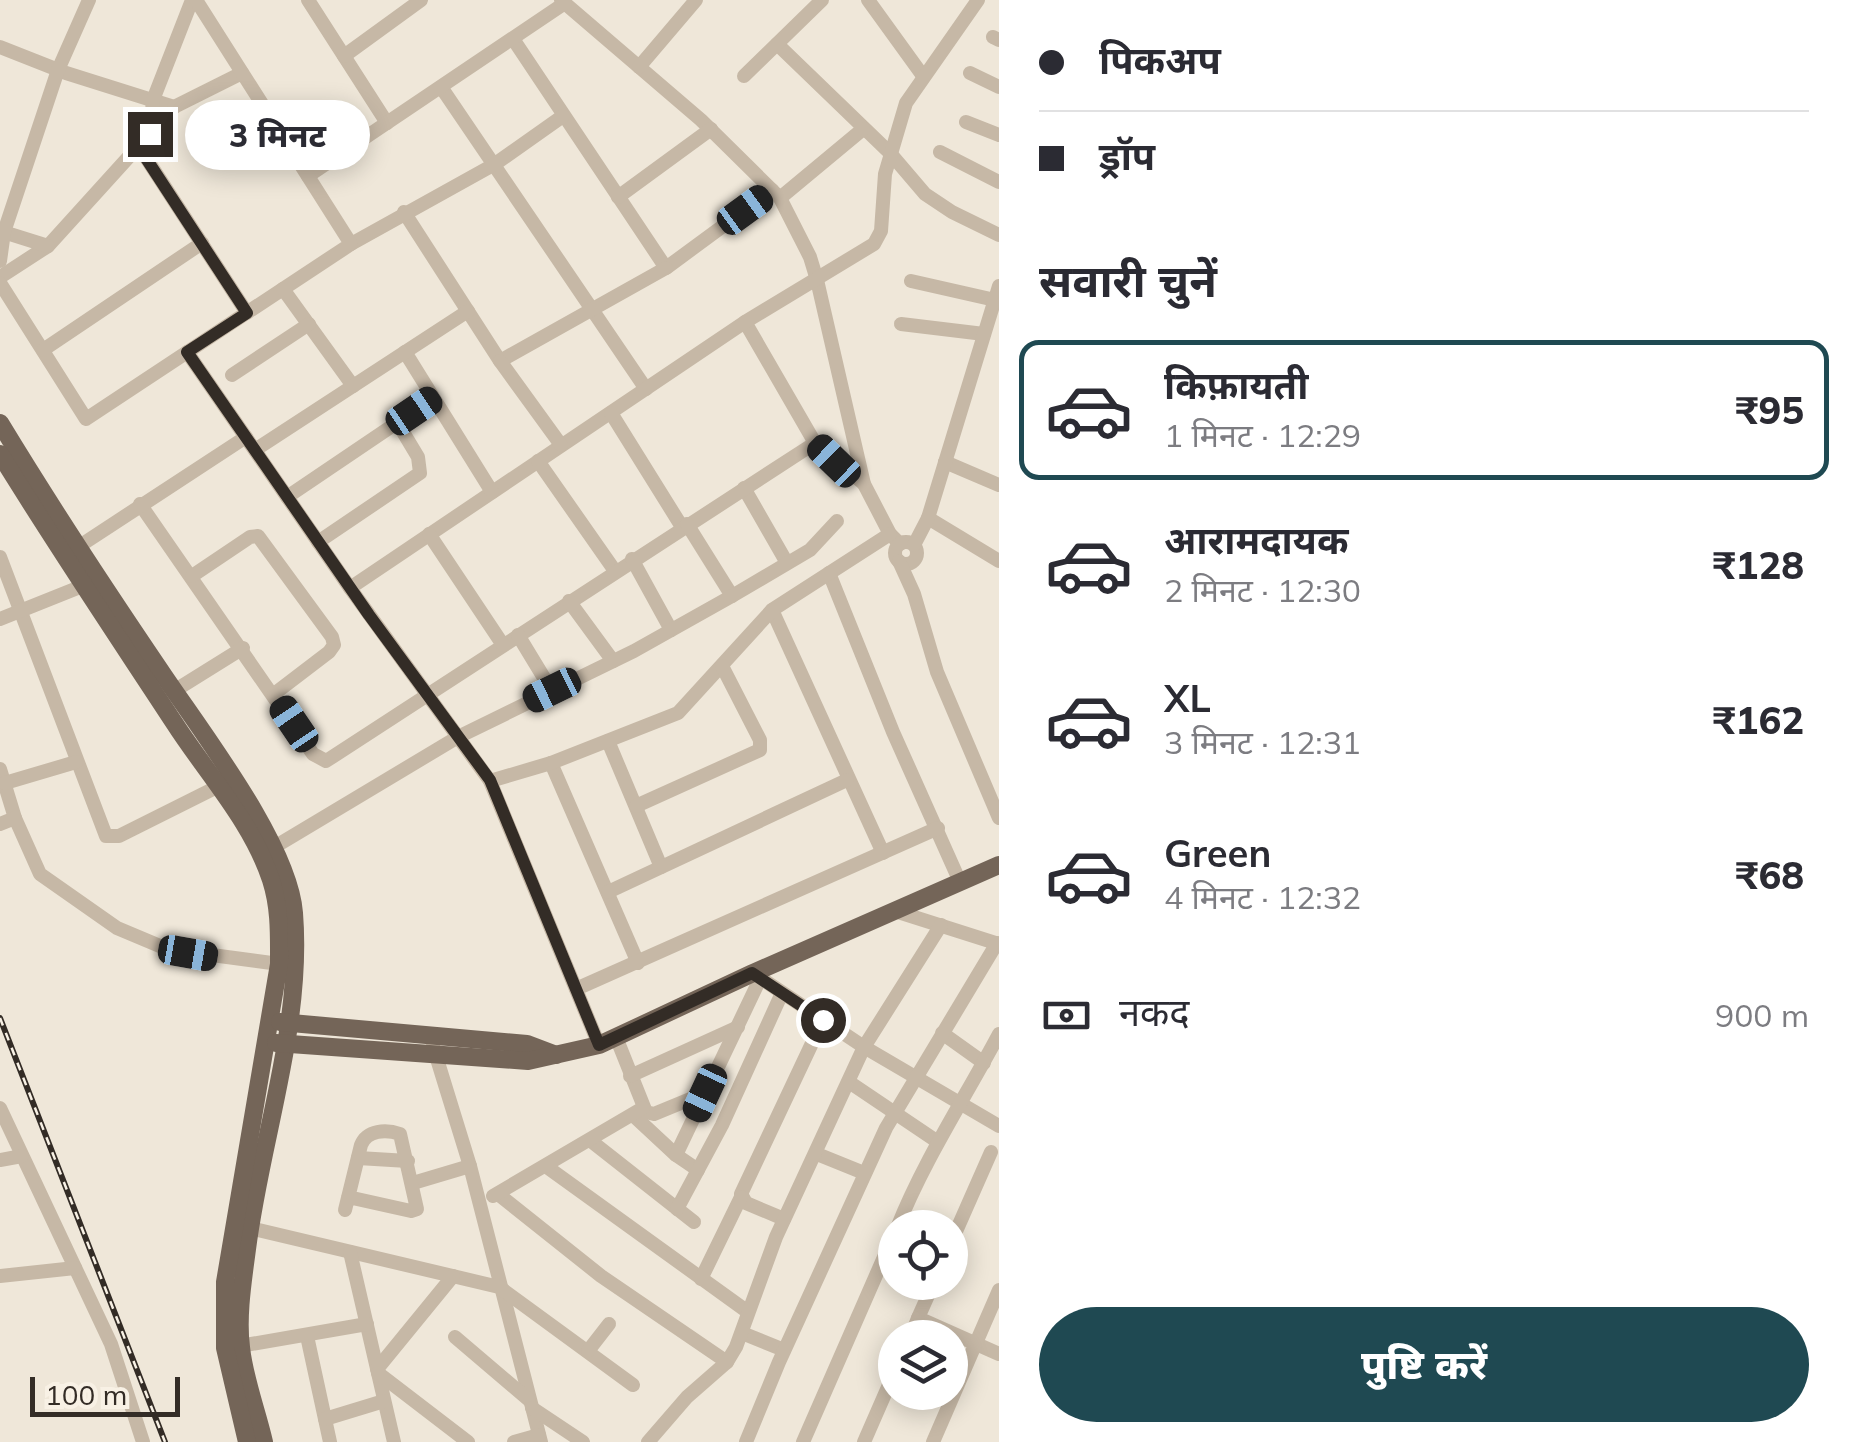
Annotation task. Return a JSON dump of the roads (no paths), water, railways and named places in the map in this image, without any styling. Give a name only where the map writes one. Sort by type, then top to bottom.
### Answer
[{"type":"main road","points":[[0,423],[240,791],[267,851],[279,914],[279,1022],[243,1281],[240,1346],[264,1442]]},
{"type":"main road","points":[[1,459],[291,891],[294,979],[279,1022]]},
{"type":"main road","points":[[276,1043],[528,1061],[557,1055],[608,1041],[895,910],[995,870]]},
{"type":"main road","points":[[279,1022],[527,1044],[557,1055]]},
{"type":"main road","points":[[247,1442],[226,1348],[225,1282],[234,1215],[276,1043]]},
{"type":"street","points":[[0,261],[2,231],[58,70],[89,0]]},
{"type":"street","points":[[194,0],[351,244]]},
{"type":"street","points":[[150,134],[153,100],[194,0]]},
{"type":"street","points":[[308,0],[387,123]]},
{"type":"street","points":[[344,56],[421,0]]},
{"type":"street","points":[[639,67],[696,0]]},
{"type":"street","points":[[744,76],[822,0]]},
{"type":"street","points":[[868,0],[922,76]]},
{"type":"street","points":[[350,588],[745,322],[866,252],[879,238],[906,104],[978,0]]},
{"type":"street","points":[[308,176],[563,2],[710,130],[776,194],[810,257],[864,484],[870,501],[901,541],[937,672],[999,818]]},
{"type":"street","points":[[512,39],[666,268]]},
{"type":"street","points":[[778,44],[936,203],[999,234]]},
{"type":"street","points":[[0,47],[174,107]]},
{"type":"street","points":[[970,72],[999,87]]},
{"type":"street","points":[[242,73],[174,107],[48,246],[0,280],[86,420],[351,244],[495,164],[563,116]]},
{"type":"street","points":[[441,87],[646,389]]},
{"type":"street","points":[[966,122],[999,136]]},
{"type":"street","points":[[500,361],[666,268],[776,194],[862,129]]},
{"type":"street","points":[[618,198],[710,130]]},
{"type":"street","points":[[138,146],[247,313]]},
{"type":"street","points":[[940,152],[999,182]]},
{"type":"street","points":[[404,212],[500,361],[561,445]]},
{"type":"street","points":[[2,231],[48,246]]},
{"type":"street","points":[[43,350],[202,243]]},
{"type":"street","points":[[490,780],[551,763],[678,713],[772,610],[829,573],[901,541],[928,518],[984,334],[994,318],[997,293],[910,281]]},
{"type":"street","points":[[283,288],[353,386]]},
{"type":"street","points":[[78,547],[140,504],[353,386],[468,311]]},
{"type":"street","points":[[745,322],[815,443],[864,484]]},
{"type":"street","points":[[232,376],[309,324]]},
{"type":"street","points":[[901,324],[984,334]]},
{"type":"street","points":[[187,352],[350,588],[490,780],[576,988],[630,1076],[638,1112],[676,1155],[698,1170]]},
{"type":"street","points":[[405,352],[492,492]]},
{"type":"street","points":[[287,496],[432,399]]},
{"type":"street","points":[[611,413],[732,596]]},
{"type":"street","points":[[318,542],[420,474],[418,457],[398,422]]},
{"type":"street","points":[[140,504],[313,754],[322,761],[815,443]]},
{"type":"street","points":[[538,460],[615,571]]},
{"type":"street","points":[[945,462],[999,484]]},
{"type":"street","points":[[744,488],[787,563]]},
{"type":"street","points":[[928,518],[999,561]]},
{"type":"street","points":[[267,851],[552,690],[732,596],[810,550],[837,521]]},
{"type":"street","points":[[429,534],[504,645]]},
{"type":"street","points":[[192,576],[258,536],[332,637],[334,645],[330,652],[274,694]]},
{"type":"street","points":[[901,541],[896,552],[914,594]]},
{"type":"street","points":[[0,557],[102,832],[110,838],[119,836],[219,786]]},
{"type":"street","points":[[632,559],[672,630]]},
{"type":"street","points":[[829,573],[893,732],[960,882]]},
{"type":"street","points":[[0,618],[85,585]]},
{"type":"street","points":[[570,601],[613,661]]},
{"type":"street","points":[[772,610],[883,853]]},
{"type":"street","points":[[518,635],[552,690]]},
{"type":"street","points":[[174,692],[242,648]]},
{"type":"street","points":[[636,806],[760,750],[760,740],[722,666]]},
{"type":"street","points":[[608,741],[661,866]]},
{"type":"street","points":[[76,762],[3,776],[8,821],[40,874],[116,928],[166,949],[279,964]]},
{"type":"street","points":[[551,763],[638,962]]},
{"type":"street","points":[[608,892],[847,780]]},
{"type":"street","points":[[576,988],[938,828]]},
{"type":"street","points":[[746,1442],[864,1173],[915,1077],[998,943],[895,910]]},
{"type":"street","points":[[648,1442],[686,1397],[727,1362],[742,1333],[784,1219],[864,1047],[941,925]]},
{"type":"street","points":[[676,1155],[738,1027],[756,976],[864,1047],[999,1126]]},
{"type":"street","points":[[677,1209],[722,1125],[782,992]]},
{"type":"street","points":[[701,1278],[823,1020]]},
{"type":"street","points":[[630,1076],[738,1027]]},
{"type":"street","points":[[942,1033],[984,1063]]},
{"type":"street","points":[[906,1210],[938,1142],[999,1034]]},
{"type":"street","points":[[430,1036],[480,1202],[498,1287],[540,1438],[514,1442]]},
{"type":"street","points":[[849,1082],[938,1142]]},
{"type":"street","points":[[480,1202],[638,1112],[654,1114],[705,1093]]},
{"type":"street","points":[[0,1108],[110,1344],[143,1442]]},
{"type":"street","points":[[392,1132],[402,1137],[418,1204],[414,1211],[347,1204],[358,1158],[366,1136],[392,1132]]},
{"type":"street","points":[[590,1141],[694,1222]]},
{"type":"street","points":[[967,1210],[996,1149]]},
{"type":"street","points":[[816,1154],[864,1173]]},
{"type":"street","points":[[0,1160],[22,1156]]},
{"type":"street","points":[[358,1158],[408,1160]]},
{"type":"street","points":[[413,1183],[470,1166]]},
{"type":"street","points":[[547,1167],[748,1312]]},
{"type":"street","points":[[498,1194],[600,1276],[727,1362]]},
{"type":"street","points":[[741,1198],[784,1219]]},
{"type":"street","points":[[250,1228],[498,1287],[634,1385]]},
{"type":"street","points":[[350,1252],[394,1442]]},
{"type":"street","points":[[0,1275],[75,1268]]},
{"type":"street","points":[[804,1442],[878,1271]]},
{"type":"street","points":[[377,1371],[453,1276]]},
{"type":"street","points":[[934,1442],[999,1290]]},
{"type":"street","points":[[926,1300],[918,1318],[999,1354]]},
{"type":"street","points":[[240,1346],[367,1324]]},
{"type":"street","points":[[588,1350],[609,1324]]},
{"type":"street","points":[[742,1333],[784,1350]]},
{"type":"street","points":[[308,1336],[330,1442]]},
{"type":"street","points":[[456,1337],[530,1404],[582,1442]]},
{"type":"street","points":[[377,1371],[468,1442]]},
{"type":"street","points":[[325,1419],[384,1401]]},
{"type":"street","points":[[864,1442],[878,1410]]},
{"type":"railway","points":[[0,1018],[165,1442]]}]
